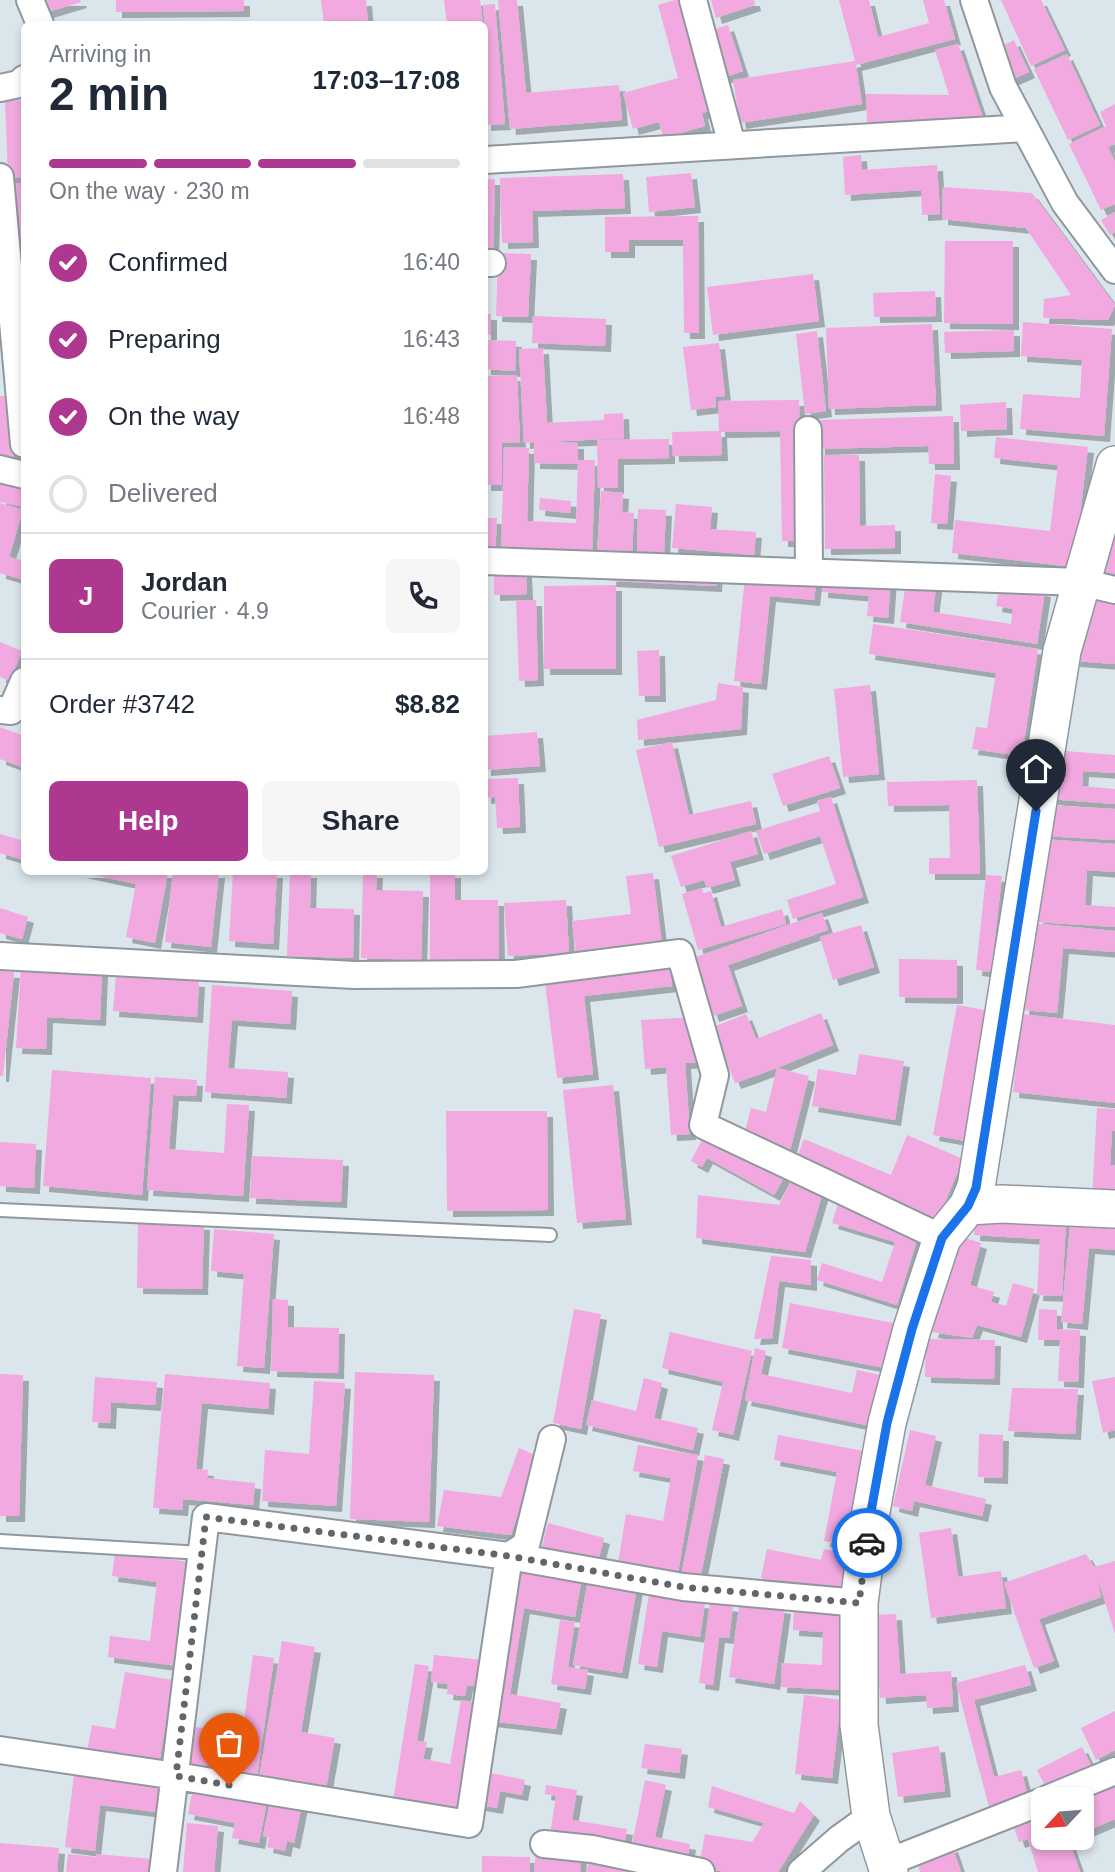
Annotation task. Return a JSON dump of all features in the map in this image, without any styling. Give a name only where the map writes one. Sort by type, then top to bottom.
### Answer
[{"type":"street","points":[[30,0],[39,21]]},
{"type":"street","points":[[693,0],[732,145]]},
{"type":"street","points":[[974,0],[1003,87],[1065,203],[1115,270]]},
{"type":"street","points":[[0,88],[21,82]]},
{"type":"street","points":[[488,160],[1025,128]]},
{"type":"street","points":[[0,177],[21,411]]},
{"type":"street","points":[[808,430],[808,572]]},
{"type":"street","points":[[1031,1806],[887,1867],[871,1816],[859,1725],[859,1603],[870,1517],[887,1423],[912,1329],[942,1238],[968,1206],[976,1188],[1062,651],[1098,586],[1115,465]]},
{"type":"street","points":[[0,469],[21,474]]},
{"type":"street","points":[[488,561],[808,572],[1098,586]]},
{"type":"street","points":[[0,710],[11,711],[21,688]]},
{"type":"street","points":[[0,956],[354,975],[516,974],[680,953],[716,1075],[703,1125],[942,1238]]},
{"type":"street","points":[[968,1206],[1002,1204],[1115,1209]]},
{"type":"street","points":[[0,1750],[470,1824],[509,1556],[526,1545],[552,1439]]},
{"type":"street","points":[[163,1872],[206,1517],[509,1556],[683,1587],[859,1603]]},
{"type":"street","points":[[1078,1787],[1115,1772]]},
{"type":"street","points":[[801,1872],[871,1816]]},
{"type":"street","points":[[544,1844],[592,1849],[701,1872]]},
{"type":"lane","points":[[0,1210],[550,1235]]},
{"type":"lane","points":[[0,1541],[202,1553]]},
{"type":"building","points":[[40,0],[80,0],[81,2],[44,13]]},
{"type":"building","points":[[116,0],[244,0],[244,11],[116,12]]},
{"type":"building","points":[[321,0],[366,0],[368,21],[324,21]]},
{"type":"building","points":[[444,0],[480,0],[483,21],[447,21]]},
{"type":"building","points":[[498,0],[517,0],[526,93],[619,85],[622,120],[510,129]]},
{"type":"building","points":[[682,0],[712,110],[702,113],[705,126],[663,138],[659,122],[633,129],[623,93],[678,78],[658,5]]},
{"type":"building","points":[[711,0],[754,0],[755,5],[716,18]]},
{"type":"building","points":[[839,0],[869,0],[878,37],[929,23],[923,0],[944,0],[955,39],[856,65],[862,104],[740,123],[733,80],[855,61]]},
{"type":"building","points":[[1001,0],[1041,0],[1065,50],[1031,66]]},
{"type":"building","points":[[495,4],[505,124],[488,125],[488,21],[484,21],[483,5]]},
{"type":"building","points":[[728,25],[743,71],[723,78],[708,31]]},
{"type":"building","points":[[1014,40],[1029,72],[1011,80],[996,49]]},
{"type":"building","points":[[958,44],[983,118],[867,122],[866,94],[949,95],[935,50]]},
{"type":"building","points":[[1067,54],[1100,125],[1068,140],[1034,69]]},
{"type":"building","points":[[21,100],[21,178],[8,178],[5,101]]},
{"type":"building","points":[[1115,104],[1115,144],[1108,147],[1115,162],[1115,204],[1101,210],[1069,144],[1106,126],[1100,112]]},
{"type":"building","points":[[861,155],[862,170],[937,165],[940,214],[922,215],[921,190],[845,195],[843,157]]},
{"type":"building","points":[[691,173],[695,207],[649,212],[646,177]]},
{"type":"building","points":[[623,174],[625,208],[532,211],[533,242],[502,243],[500,178]]},
{"type":"building","points":[[488,179],[495,179],[493,254],[488,253]]},
{"type":"building","points":[[10,183],[21,183],[21,261],[13,262]]},
{"type":"building","points":[[943,187],[1032,193],[1115,305],[1108,320],[1043,318],[1044,299],[1071,295],[1026,228],[942,219]]},
{"type":"building","points":[[1115,212],[1115,232],[1110,235],[1101,220]]},
{"type":"building","points":[[698,216],[699,333],[684,333],[683,240],[629,240],[629,252],[605,252],[605,217]]},
{"type":"building","points":[[945,241],[1013,241],[1013,324],[944,323]]},
{"type":"building","points":[[498,253],[531,254],[528,317],[496,316]]},
{"type":"building","points":[[813,274],[819,321],[713,335],[707,287]]},
{"type":"building","points":[[935,291],[936,316],[874,317],[873,293]]},
{"type":"building","points":[[488,314],[491,314],[491,335],[488,334]]},
{"type":"building","points":[[533,316],[606,319],[605,346],[532,343]]},
{"type":"building","points":[[1023,322],[1112,329],[1104,436],[1020,429],[1023,394],[1080,398],[1082,360],[1021,356]]},
{"type":"building","points":[[932,324],[936,405],[829,409],[826,328]]},
{"type":"building","points":[[1014,330],[1014,351],[945,353],[944,332]]},
{"type":"building","points":[[817,331],[826,411],[805,414],[796,334]]},
{"type":"building","points":[[488,340],[516,341],[515,371],[488,369]]},
{"type":"building","points":[[719,343],[725,396],[715,397],[716,407],[691,410],[683,347]]},
{"type":"building","points":[[543,348],[547,423],[604,420],[604,414],[623,413],[624,438],[546,442],[578,443],[578,460],[595,460],[592,559],[501,556],[504,447],[529,448],[527,521],[576,523],[578,464],[534,463],[534,442],[524,443],[519,349]]},
{"type":"building","points":[[517,375],[520,442],[502,443],[502,485],[488,485],[488,376]]},
{"type":"building","points":[[0,396],[13,396],[14,457],[0,454]]},
{"type":"building","points":[[799,400],[801,541],[782,541],[780,431],[721,432],[722,455],[673,456],[672,432],[719,431],[718,401]]},
{"type":"building","points":[[1006,402],[1007,429],[961,431],[960,405]]},
{"type":"building","points":[[953,416],[954,464],[929,464],[928,446],[819,449],[818,420]]},
{"type":"building","points":[[996,437],[1088,447],[1074,567],[952,553],[955,520],[1050,531],[1058,465],[994,458]]},
{"type":"building","points":[[669,439],[669,458],[618,459],[618,488],[598,488],[597,440]]},
{"type":"building","points":[[824,455],[859,455],[860,526],[895,525],[895,548],[825,549]]},
{"type":"building","points":[[935,474],[951,476],[947,524],[931,523]]},
{"type":"building","points":[[0,479],[21,482],[21,506],[0,502]]},
{"type":"building","points":[[601,491],[623,493],[622,512],[634,513],[632,555],[597,553]]},
{"type":"building","points":[[540,498],[571,501],[570,513],[539,510]]},
{"type":"building","points":[[0,503],[21,509],[9,557],[21,560],[21,579],[0,573]]},
{"type":"building","points":[[676,504],[712,507],[710,529],[756,532],[754,555],[672,548]]},
{"type":"building","points":[[638,509],[666,510],[664,553],[637,552]]},
{"type":"building","points":[[488,518],[497,518],[495,556],[488,556]]},
{"type":"building","points":[[1115,519],[1115,580],[1099,577]]},
{"type":"building","points":[[611,565],[717,570],[716,586],[610,581]]},
{"type":"building","points":[[746,568],[817,575],[814,600],[770,596],[761,684],[734,681]]},
{"type":"building","points":[[824,570],[891,576],[888,618],[867,616],[869,596],[822,592]]},
{"type":"building","points":[[494,571],[526,571],[527,594],[494,595]]},
{"type":"building","points":[[907,575],[937,579],[933,612],[1011,624],[1013,609],[996,606],[1000,584],[1045,591],[1037,644],[900,622]]},
{"type":"building","points":[[616,585],[616,669],[544,669],[544,586]]},
{"type":"building","points":[[1079,598],[1115,601],[1115,664],[1074,661]]},
{"type":"building","points":[[516,600],[536,600],[538,680],[519,681]]},
{"type":"building","points":[[873,624],[1038,649],[1022,756],[972,749],[976,727],[987,728],[996,673],[869,654]]},
{"type":"building","points":[[0,642],[21,651],[21,654],[10,681],[0,677]]},
{"type":"building","points":[[659,650],[660,696],[639,696],[637,651]]},
{"type":"building","points":[[718,683],[743,687],[741,729],[638,740],[637,720],[716,700]]},
{"type":"building","points":[[870,685],[879,774],[843,777],[834,689]]},
{"type":"building","points":[[0,727],[21,735],[21,767],[0,759]]},
{"type":"building","points":[[537,732],[540,766],[488,770],[488,736]]},
{"type":"building","points":[[672,742],[689,815],[751,801],[756,824],[659,847],[636,750]]},
{"type":"building","points":[[1053,750],[1115,755],[1115,773],[1083,771],[1082,786],[1115,789],[1115,804],[1049,799]]},
{"type":"building","points":[[829,756],[840,788],[783,806],[772,774]]},
{"type":"building","points":[[518,778],[520,827],[497,828],[495,797],[488,798],[488,779]]},
{"type":"building","points":[[977,780],[980,874],[929,874],[929,858],[950,858],[949,805],[888,806],[887,782]]},
{"type":"building","points":[[831,797],[863,897],[793,919],[787,900],[836,884],[820,836],[764,854],[756,831],[820,811],[817,801]]},
{"type":"building","points":[[1046,805],[1115,809],[1115,840],[1044,836]]},
{"type":"building","points":[[751,831],[758,854],[730,862],[735,880],[707,888],[704,880],[681,887],[671,856]]},
{"type":"building","points":[[0,834],[21,840],[21,859],[0,853]]},
{"type":"building","points":[[1042,839],[1115,844],[1115,872],[1087,870],[1085,905],[1115,907],[1115,927],[1037,922]]},
{"type":"building","points":[[653,873],[662,945],[576,955],[572,921],[631,914],[626,876]]},
{"type":"building","points":[[94,875],[167,875],[155,943],[126,937],[136,884]]},
{"type":"building","points":[[173,875],[219,875],[211,947],[165,942]]},
{"type":"building","points":[[233,875],[277,875],[273,944],[229,941]]},
{"type":"building","points":[[290,875],[311,875],[310,908],[354,909],[353,958],[287,956]]},
{"type":"building","points":[[363,875],[377,875],[376,890],[423,891],[421,960],[361,958]]},
{"type":"building","points":[[430,875],[455,875],[455,900],[498,900],[499,962],[430,962]]},
{"type":"building","points":[[986,875],[1002,876],[991,972],[976,970]]},
{"type":"building","points":[[702,888],[703,893],[711,891],[721,927],[782,909],[786,924],[698,950],[682,894]]},
{"type":"building","points":[[566,900],[569,953],[508,956],[504,903]]},
{"type":"building","points":[[0,908],[28,917],[22,939],[0,933]]},
{"type":"building","points":[[822,913],[828,930],[728,965],[742,1006],[713,1016],[693,958]]},
{"type":"building","points":[[1031,923],[1115,931],[1115,952],[1063,948],[1057,1013],[1023,1010]]},
{"type":"building","points":[[861,925],[874,967],[833,980],[820,937]]},
{"type":"building","points":[[899,959],[957,960],[957,998],[899,997]]},
{"type":"building","points":[[21,966],[102,970],[100,1020],[47,1017],[46,1049],[16,1048]]},
{"type":"building","points":[[670,969],[672,986],[584,996],[593,1074],[557,1078],[545,983]]},
{"type":"building","points":[[0,971],[14,972],[3,1076],[0,1076]]},
{"type":"building","points":[[116,975],[199,981],[197,1017],[113,1011]]},
{"type":"building","points":[[212,985],[292,991],[290,1024],[232,1020],[228,1068],[288,1072],[286,1098],[205,1092]]},
{"type":"building","points":[[957,1005],[995,1012],[971,1142],[933,1135]]},
{"type":"building","points":[[821,1013],[833,1045],[735,1083],[713,1027],[746,1014],[756,1039]]},
{"type":"building","points":[[1022,1014],[1115,1025],[1115,1103],[1013,1092]]},
{"type":"building","points":[[696,1017],[700,1062],[685,1063],[690,1134],[671,1135],[666,1067],[645,1069],[641,1020]]},
{"type":"building","points":[[859,1054],[904,1061],[895,1120],[812,1106],[818,1069],[856,1075]]},
{"type":"building","points":[[777,1068],[809,1076],[790,1151],[743,1139],[751,1108],[766,1112]]},
{"type":"building","points":[[52,1070],[151,1078],[142,1195],[43,1186]]},
{"type":"building","points":[[155,1077],[197,1080],[196,1096],[173,1095],[169,1149],[224,1153],[227,1104],[249,1105],[243,1196],[147,1190]]},
{"type":"building","points":[[613,1085],[626,1219],[577,1223],[563,1090]]},
{"type":"building","points":[[1097,1108],[1115,1109],[1110,1165],[1115,1165],[1115,1201],[1092,1200]]},
{"type":"building","points":[[446,1111],[547,1111],[548,1210],[447,1211]]},
{"type":"building","points":[[705,1134],[784,1177],[774,1195],[707,1158],[702,1167],[691,1161]]},
{"type":"building","points":[[907,1135],[963,1159],[938,1219],[796,1160],[804,1139],[891,1175]]},
{"type":"building","points":[[0,1142],[36,1144],[34,1188],[0,1186]]},
{"type":"building","points":[[252,1156],[343,1160],[341,1202],[250,1198]]},
{"type":"building","points":[[794,1175],[823,1192],[805,1252],[696,1238],[698,1195],[779,1205]]},
{"type":"building","points":[[838,1204],[920,1230],[897,1305],[817,1280],[822,1263],[882,1282],[895,1242],[832,1223]]},
{"type":"building","points":[[975,1216],[1066,1221],[1062,1296],[1037,1295],[1040,1239],[974,1235]]},
{"type":"building","points":[[1071,1216],[1115,1220],[1115,1250],[1089,1248],[1082,1324],[1061,1322]]},
{"type":"building","points":[[138,1223],[204,1224],[202,1289],[137,1288]]},
{"type":"building","points":[[214,1229],[274,1234],[264,1368],[237,1366],[244,1274],[211,1271]]},
{"type":"building","points":[[959,1236],[981,1243],[970,1285],[994,1292],[991,1302],[1006,1306],[1013,1283],[1034,1289],[1021,1337],[977,1325],[972,1338],[932,1332]]},
{"type":"building","points":[[771,1256],[811,1260],[811,1285],[779,1281],[772,1338],[754,1339]]},
{"type":"building","points":[[273,1299],[288,1300],[288,1327],[339,1328],[338,1373],[271,1371]]},
{"type":"building","points":[[790,1303],[893,1323],[885,1368],[782,1348]]},
{"type":"building","points":[[574,1309],[601,1314],[581,1429],[553,1423]]},
{"type":"building","points":[[1039,1309],[1057,1310],[1057,1329],[1080,1330],[1078,1382],[1058,1381],[1060,1340],[1038,1340]]},
{"type":"building","points":[[670,1332],[752,1351],[733,1435],[712,1430],[723,1382],[662,1368]]},
{"type":"building","points":[[926,1339],[995,1340],[994,1379],[925,1377]]},
{"type":"building","points":[[755,1348],[766,1351],[761,1374],[852,1393],[857,1370],[881,1375],[871,1426],[745,1400]]},
{"type":"building","points":[[355,1372],[434,1375],[429,1522],[350,1519]]},
{"type":"building","points":[[0,1374],[23,1375],[19,1516],[0,1516]]},
{"type":"building","points":[[165,1374],[270,1383],[268,1409],[202,1403],[196,1469],[208,1470],[207,1478],[255,1483],[253,1505],[183,1499],[182,1510],[153,1508]]},
{"type":"building","points":[[95,1377],[157,1382],[155,1405],[111,1402],[110,1423],[92,1422]]},
{"type":"building","points":[[1115,1377],[1115,1430],[1103,1433],[1092,1381]]},
{"type":"building","points":[[644,1378],[662,1383],[654,1418],[698,1428],[693,1450],[586,1425],[592,1400],[636,1411]]},
{"type":"building","points":[[314,1381],[345,1383],[336,1506],[262,1501],[265,1450],[309,1454]]},
{"type":"building","points":[[1012,1388],[1078,1389],[1075,1434],[1008,1431]]},
{"type":"building","points":[[910,1430],[936,1436],[925,1485],[986,1499],[982,1516],[914,1501],[912,1511],[893,1506]]},
{"type":"building","points":[[979,1434],[1003,1435],[1002,1478],[978,1477]]},
{"type":"building","points":[[778,1435],[864,1451],[846,1545],[824,1541],[837,1472],[774,1460]]},
{"type":"building","points":[[638,1445],[698,1455],[678,1573],[618,1563],[626,1514],[663,1521],[671,1478],[633,1471]]},
{"type":"building","points":[[519,1448],[537,1456],[511,1535],[437,1526],[444,1490],[501,1497]]},
{"type":"building","points":[[705,1455],[724,1459],[700,1580],[681,1576]]},
{"type":"building","points":[[548,1523],[604,1538],[597,1565],[541,1550]]},
{"type":"building","points":[[951,1528],[958,1577],[1001,1571],[1006,1608],[931,1618],[919,1533]]},
{"type":"building","points":[[767,1549],[821,1560],[824,1549],[848,1554],[839,1595],[761,1578]]},
{"type":"building","points":[[115,1553],[191,1562],[178,1666],[108,1657],[110,1636],[150,1641],[157,1582],[112,1576]]},
{"type":"building","points":[[1086,1554],[1094,1567],[1115,1561],[1115,1634],[1097,1576],[1101,1597],[1039,1619],[1054,1661],[1034,1668],[1004,1583]]},
{"type":"building","points":[[514,1566],[582,1577],[575,1617],[524,1608],[510,1694],[561,1703],[556,1729],[490,1721]]},
{"type":"building","points":[[588,1579],[637,1587],[622,1673],[573,1665]]},
{"type":"building","points":[[649,1594],[705,1603],[700,1637],[662,1631],[657,1667],[638,1664]]},
{"type":"building","points":[[740,1601],[785,1608],[774,1684],[729,1677]]},
{"type":"building","points":[[710,1603],[733,1606],[729,1638],[719,1637],[713,1685],[699,1683]]},
{"type":"building","points":[[794,1607],[846,1610],[843,1690],[781,1687],[782,1663],[822,1665],[823,1632],[793,1630]]},
{"type":"building","points":[[896,1614],[900,1674],[951,1671],[953,1706],[927,1708],[926,1695],[880,1698],[875,1615]]},
{"type":"building","points":[[560,1620],[575,1622],[568,1667],[588,1670],[585,1689],[551,1684]]},
{"type":"building","points":[[282,1641],[315,1647],[301,1732],[335,1738],[326,1789],[259,1778]]},
{"type":"building","points":[[253,1655],[274,1658],[257,1777],[183,1766],[189,1726],[242,1734]]},
{"type":"building","points":[[434,1655],[483,1660],[481,1687],[467,1685],[465,1696],[447,1694],[448,1684],[431,1682]]},
{"type":"building","points":[[415,1664],[429,1666],[417,1741],[427,1742],[423,1759],[450,1764],[461,1700],[486,1704],[469,1810],[415,1800],[413,1810],[392,1807]]},
{"type":"building","points":[[1025,1665],[1031,1685],[974,1700],[994,1777],[1021,1770],[1028,1797],[989,1807],[956,1683]]},
{"type":"building","points":[[125,1672],[173,1680],[159,1764],[87,1752],[92,1725],[115,1729]]},
{"type":"building","points":[[804,1695],[841,1700],[832,1778],[795,1774]]},
{"type":"building","points":[[1115,1711],[1115,1750],[1096,1760],[1081,1728]]},
{"type":"building","points":[[645,1744],[682,1749],[679,1773],[641,1768]]},
{"type":"building","points":[[939,1746],[945,1791],[898,1797],[892,1753]]},
{"type":"building","points":[[1082,1747],[1091,1765],[1048,1787],[1037,1770]]},
{"type":"building","points":[[481,1771],[525,1780],[522,1795],[500,1791],[497,1808],[474,1804]]},
{"type":"building","points":[[74,1775],[159,1785],[156,1812],[100,1805],[95,1851],[65,1847]]},
{"type":"building","points":[[645,1780],[666,1785],[655,1837],[690,1844],[687,1861],[631,1849]]},
{"type":"building","points":[[1115,1782],[1115,1819],[1094,1828],[1094,1790]]},
{"type":"building","points":[[546,1785],[577,1790],[572,1820],[627,1829],[623,1852],[549,1840],[556,1796],[545,1794]]},
{"type":"building","points":[[712,1786],[794,1813],[800,1801],[814,1815],[778,1872],[724,1872],[699,1866],[705,1834],[752,1842],[764,1823],[708,1807]]},
{"type":"building","points":[[193,1788],[267,1801],[259,1843],[232,1838],[235,1823],[188,1814]]},
{"type":"building","points":[[271,1797],[302,1804],[294,1843],[287,1841],[285,1851],[267,1847],[269,1837],[263,1836]]},
{"type":"building","points":[[1031,1813],[1031,1849],[1028,1839],[1019,1842],[1011,1819]]},
{"type":"building","points":[[187,1823],[218,1826],[214,1872],[183,1872]]},
{"type":"building","points":[[0,1843],[59,1848],[57,1872],[0,1872]]},
{"type":"building","points":[[952,1846],[961,1872],[920,1872],[916,1857]]},
{"type":"building","points":[[1031,1850],[1072,1850],[1080,1872],[1038,1872]]},
{"type":"building","points":[[536,1852],[581,1855],[580,1872],[534,1872]]},
{"type":"building","points":[[68,1854],[153,1859],[152,1872],[66,1872]]},
{"type":"building","points":[[591,1854],[664,1872],[586,1872]]},
{"type":"building","points":[[482,1856],[530,1857],[530,1872],[482,1872]]},
{"type":"way so far","points":[[229,1785],[176,1776],[206,1517],[509,1556],[683,1587],[859,1603],[867,1543]]},
{"type":"route","points":[[867,1543],[887,1423],[912,1329],[942,1238],[968,1206],[976,1188],[1036,811]]}]
